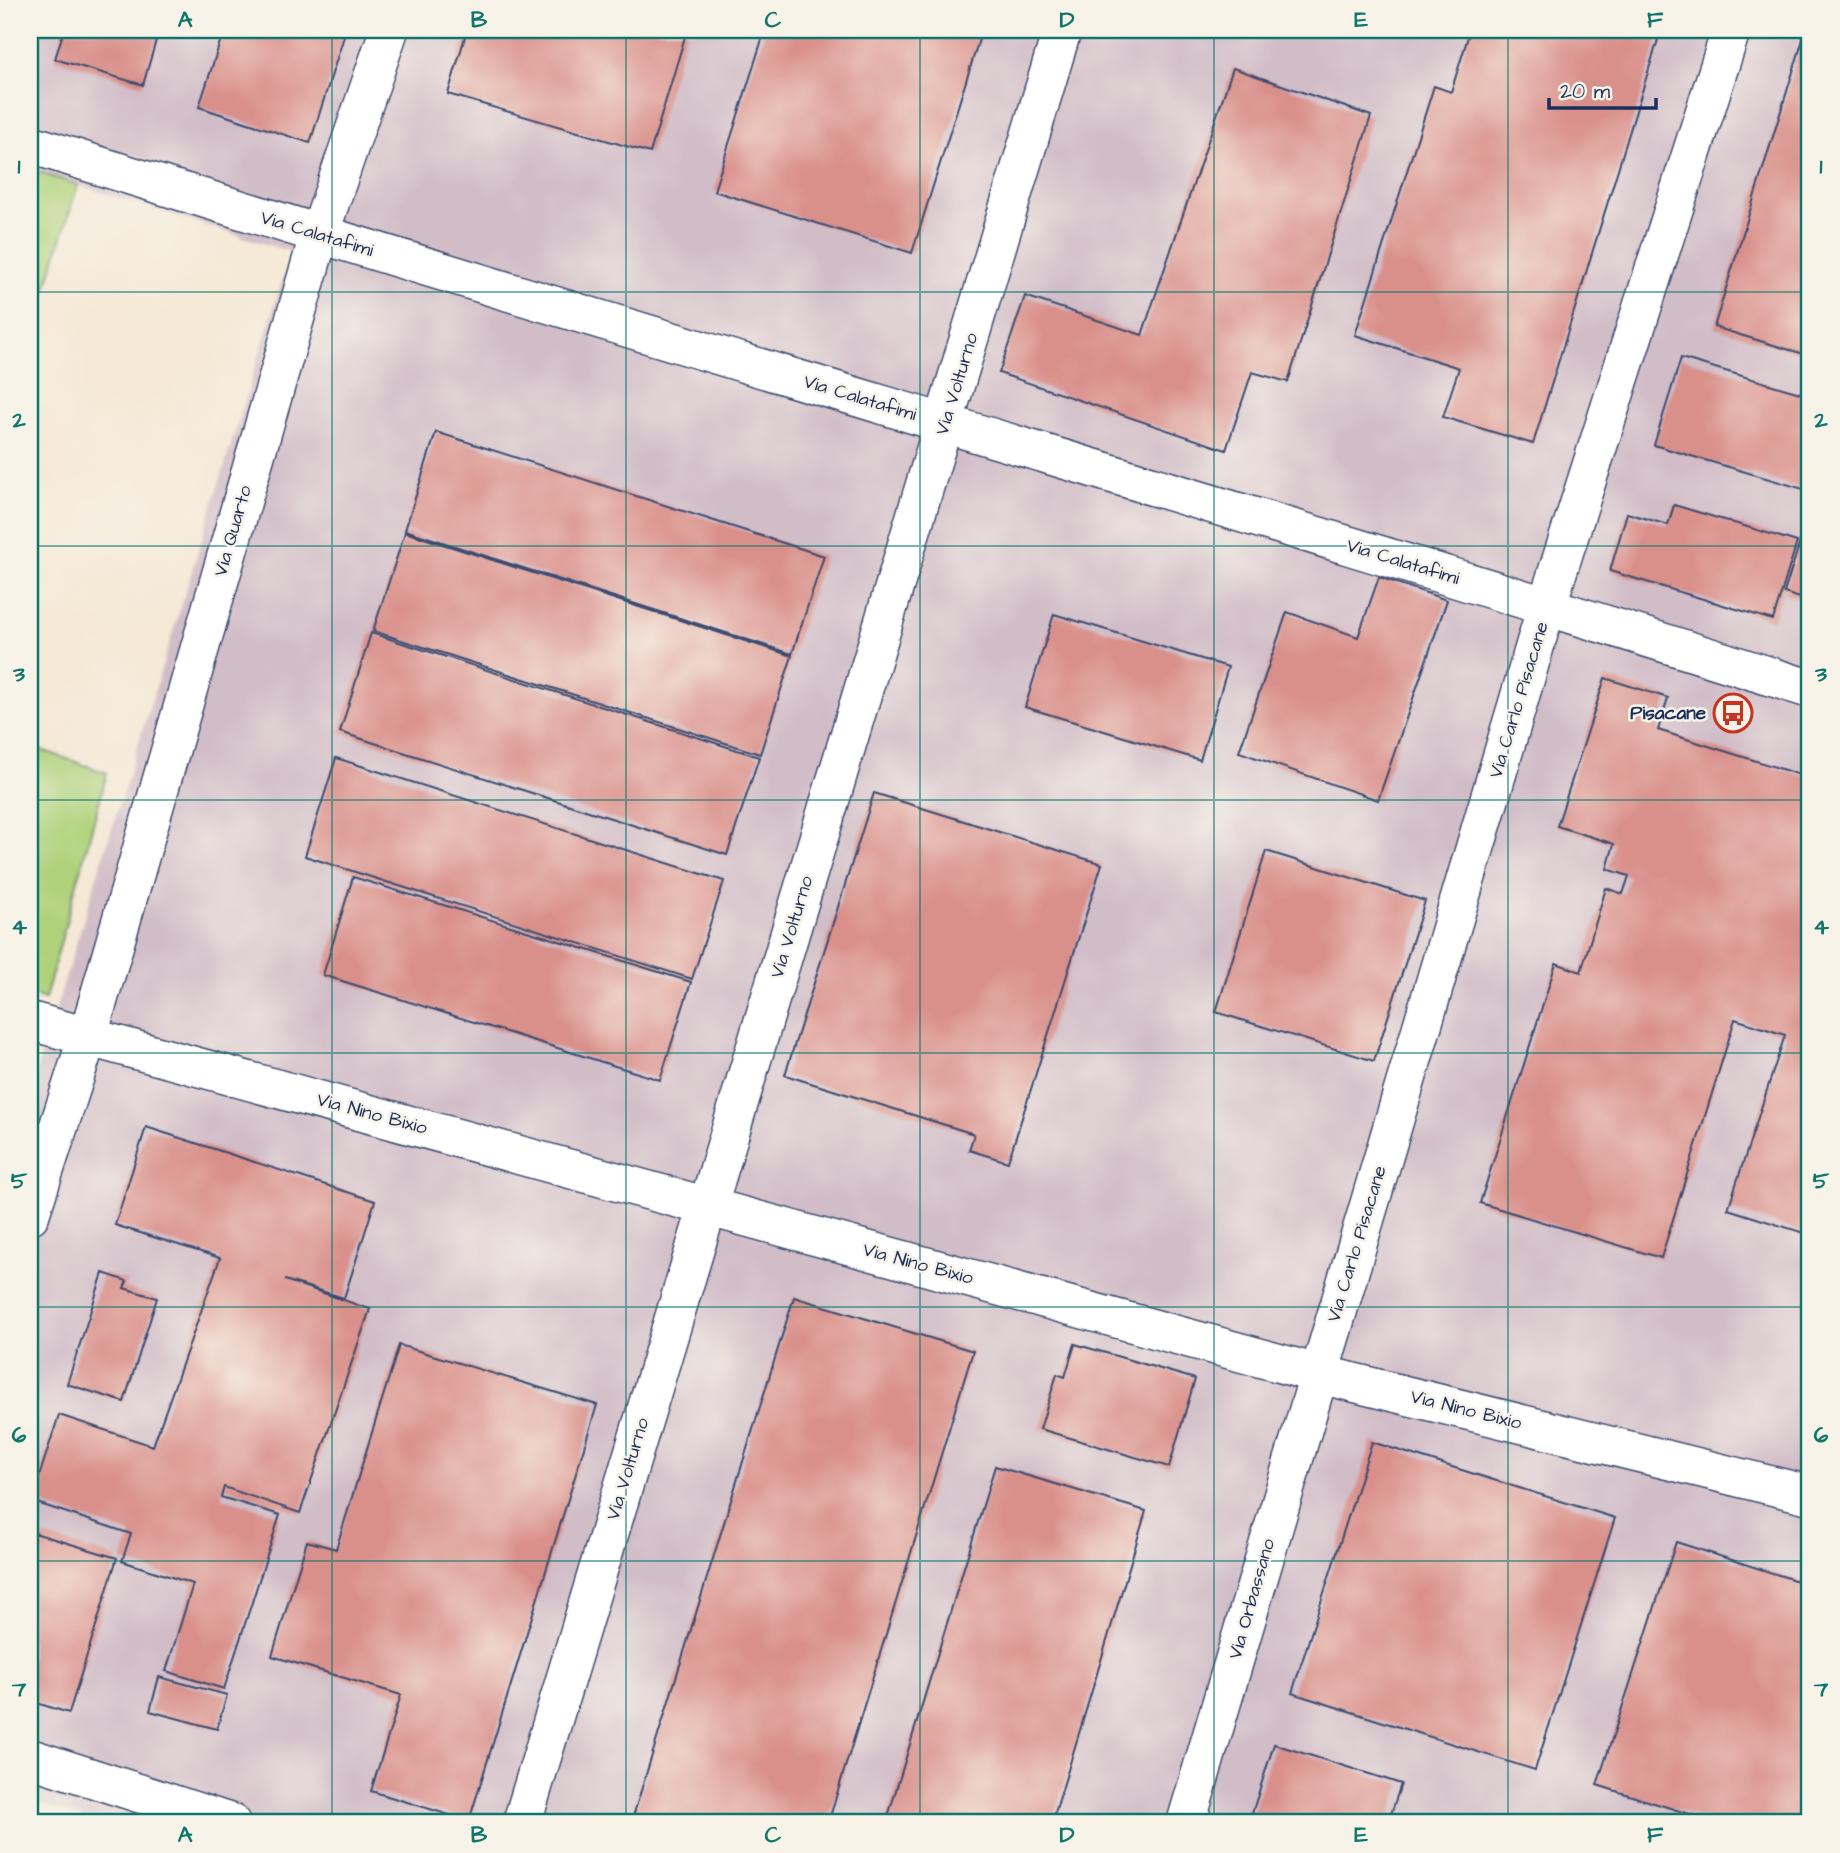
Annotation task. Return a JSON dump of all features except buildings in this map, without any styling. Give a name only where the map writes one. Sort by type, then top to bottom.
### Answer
[{"type":"street","name":"Via Quarto","points":[[30,1215],[88,1036],[319,235],[389,30]]},
{"type":"street","name":"Via Volturno","points":[[522,1823],[1062,30]]},
{"type":"street","name":"Via Carlo Pisacane","points":[[1319,1374],[1547,605],[1731,30]]},
{"type":"street","name":"Via Calatafimi","points":[[30,144],[319,235],[1547,605],[1810,689]]},
{"type":"street","name":"Via Nino Bixio","points":[[30,1021],[1319,1374],[1810,1495]]},
{"type":"street","name":"Via Orbassano","points":[[1186,1823],[1319,1374]]},
{"type":"street","points":[[30,1758],[230,1823]]},
{"type":"shaded area","points":[[30,30],[1810,30],[1810,1823],[100,1823],[30,1801],[30,1092],[291,252],[30,170]]},
{"type":"green space","points":[[30,170],[78,185],[30,339]]},
{"type":"green space","points":[[30,746],[107,773],[45,999],[30,994]]},
{"type":"place","name":"Pisacane","points":[[1733,713]]}]
